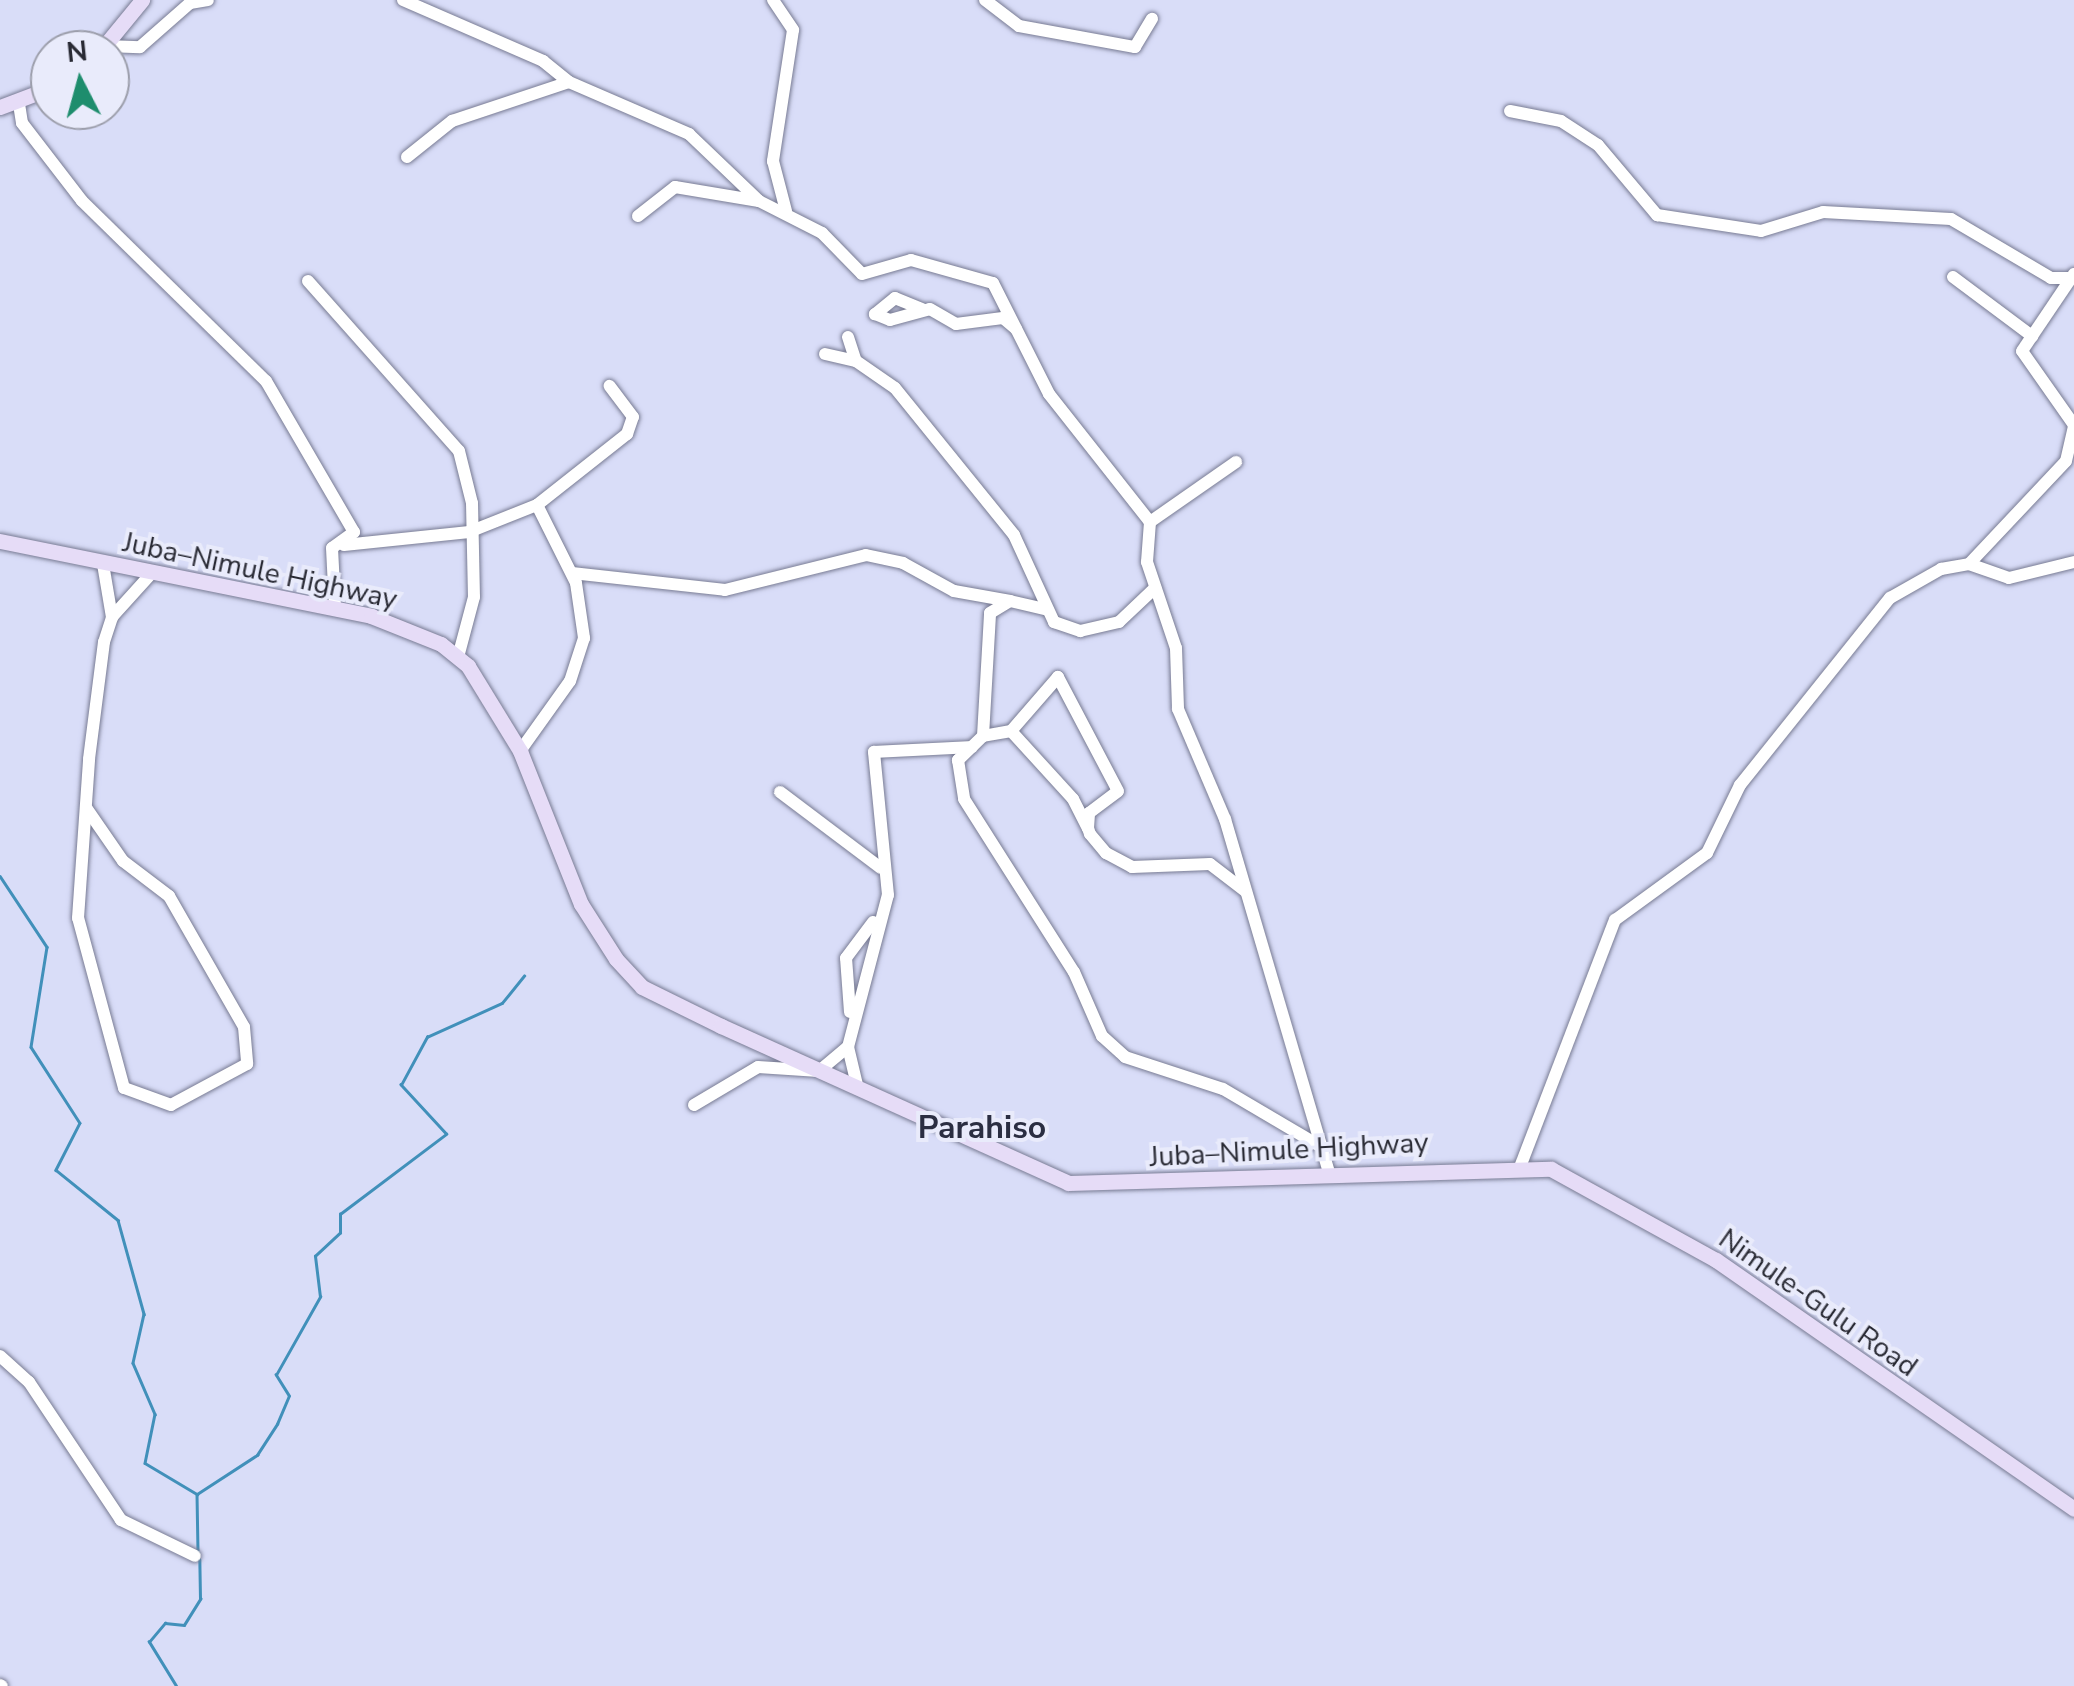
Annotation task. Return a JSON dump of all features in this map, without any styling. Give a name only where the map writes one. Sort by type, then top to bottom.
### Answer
[{"type":"main road","points":[[118,30],[142,0]]},
{"type":"main road","points":[[0,107],[30,98]]},
{"type":"main road","name":"Juba–Nimule Highway","points":[[0,541],[150,575],[334,608],[405,627],[458,657],[520,751],[581,904],[627,973],[858,1089],[1068,1183],[1520,1168]]},
{"type":"main road","name":"Nimule-Gulu Road","points":[[1520,1168],[1551,1169],[1634,1208],[2074,1509]]},
{"type":"street","points":[[130,47],[140,47],[190,3],[208,0]]},
{"type":"street","points":[[404,0],[543,61],[569,82],[689,134],[760,201]]},
{"type":"street","points":[[774,0],[792,30],[774,144],[786,211]]},
{"type":"street","points":[[986,0],[1019,26],[1134,47],[1152,19]]},
{"type":"street","points":[[408,158],[452,122],[569,82]]},
{"type":"street","points":[[18,104],[22,123],[82,201],[266,381],[349,517],[354,532],[341,546]]},
{"type":"street","points":[[1510,111],[1562,121],[1598,146],[1657,215],[1761,231],[1823,212],[1951,220],[2050,278],[2073,276]]},
{"type":"street","points":[[638,216],[675,187],[760,201],[786,211],[862,274],[911,260],[993,284],[1022,334],[1049,394],[1150,522],[1154,588],[1176,648],[1187,740],[1225,818],[1330,1173]]},
{"type":"street","points":[[890,268],[886,304],[875,314],[890,320],[922,309],[956,324],[1003,318],[1022,334]]},
{"type":"street","points":[[1520,1168],[1615,920],[1707,853],[1740,786],[1890,598],[1968,564],[2066,461],[2074,425],[2034,378],[2022,350],[2073,276]]},
{"type":"street","points":[[1954,277],[2032,336]]},
{"type":"street","points":[[308,282],[459,450],[469,532],[472,624],[458,657]]},
{"type":"street","points":[[848,337],[856,361]]},
{"type":"street","points":[[824,354],[856,361],[895,388],[990,502],[1046,609],[1068,629],[1101,628],[1154,588]]},
{"type":"street","points":[[334,608],[332,548],[469,532],[537,505],[627,434],[632,416],[610,386]]},
{"type":"street","points":[[1150,522],[1236,462]]},
{"type":"street","points":[[520,751],[570,681],[584,638],[572,573],[537,505]]},
{"type":"street","points":[[572,573],[725,590],[866,556],[904,563],[954,591],[1046,609]]},
{"type":"street","points":[[1968,564],[2009,578],[2074,562]]},
{"type":"street","points":[[87,809],[123,861],[169,896],[244,1027],[248,1064],[171,1105],[124,1088],[114,1066],[78,918],[87,809],[112,617],[103,564]]},
{"type":"street","points":[[112,617],[150,575]]},
{"type":"street","points":[[983,736],[990,612],[1010,601]]},
{"type":"street","points":[[1088,828],[1090,813],[1118,791],[1058,677],[1011,731],[983,736],[958,760],[964,799],[1074,972],[1102,1036],[1125,1057],[1224,1089],[1322,1148]]},
{"type":"street","points":[[1011,731],[1088,828],[1132,867],[1210,864],[1245,892]]},
{"type":"street","points":[[858,1089],[848,1047],[846,958],[888,895],[881,868],[874,752],[972,747]]},
{"type":"street","points":[[780,792],[881,868]]},
{"type":"street","points":[[850,1013],[873,964],[874,920]]},
{"type":"street","points":[[694,1105],[758,1067],[819,1070],[848,1047]]},
{"type":"street","points":[[0,1356],[29,1382],[121,1520],[194,1556]]},
{"type":"waterway","points":[[0,876],[47,947],[31,1047],[80,1123],[56,1170],[118,1220],[144,1314],[133,1363],[155,1414],[145,1463],[197,1494],[198,1552]]},
{"type":"waterway","points":[[197,1494],[257,1455],[277,1424],[289,1396],[276,1375],[320,1297],[315,1256],[340,1233],[340,1214],[446,1134],[401,1085],[427,1037],[502,1003],[524,976]]},
{"type":"waterway","points":[[176,1686],[149,1642],[165,1623],[184,1625],[200,1599],[199,1560]]},
{"type":"district","name":"Parahiso","points":[[982,1128]]}]
